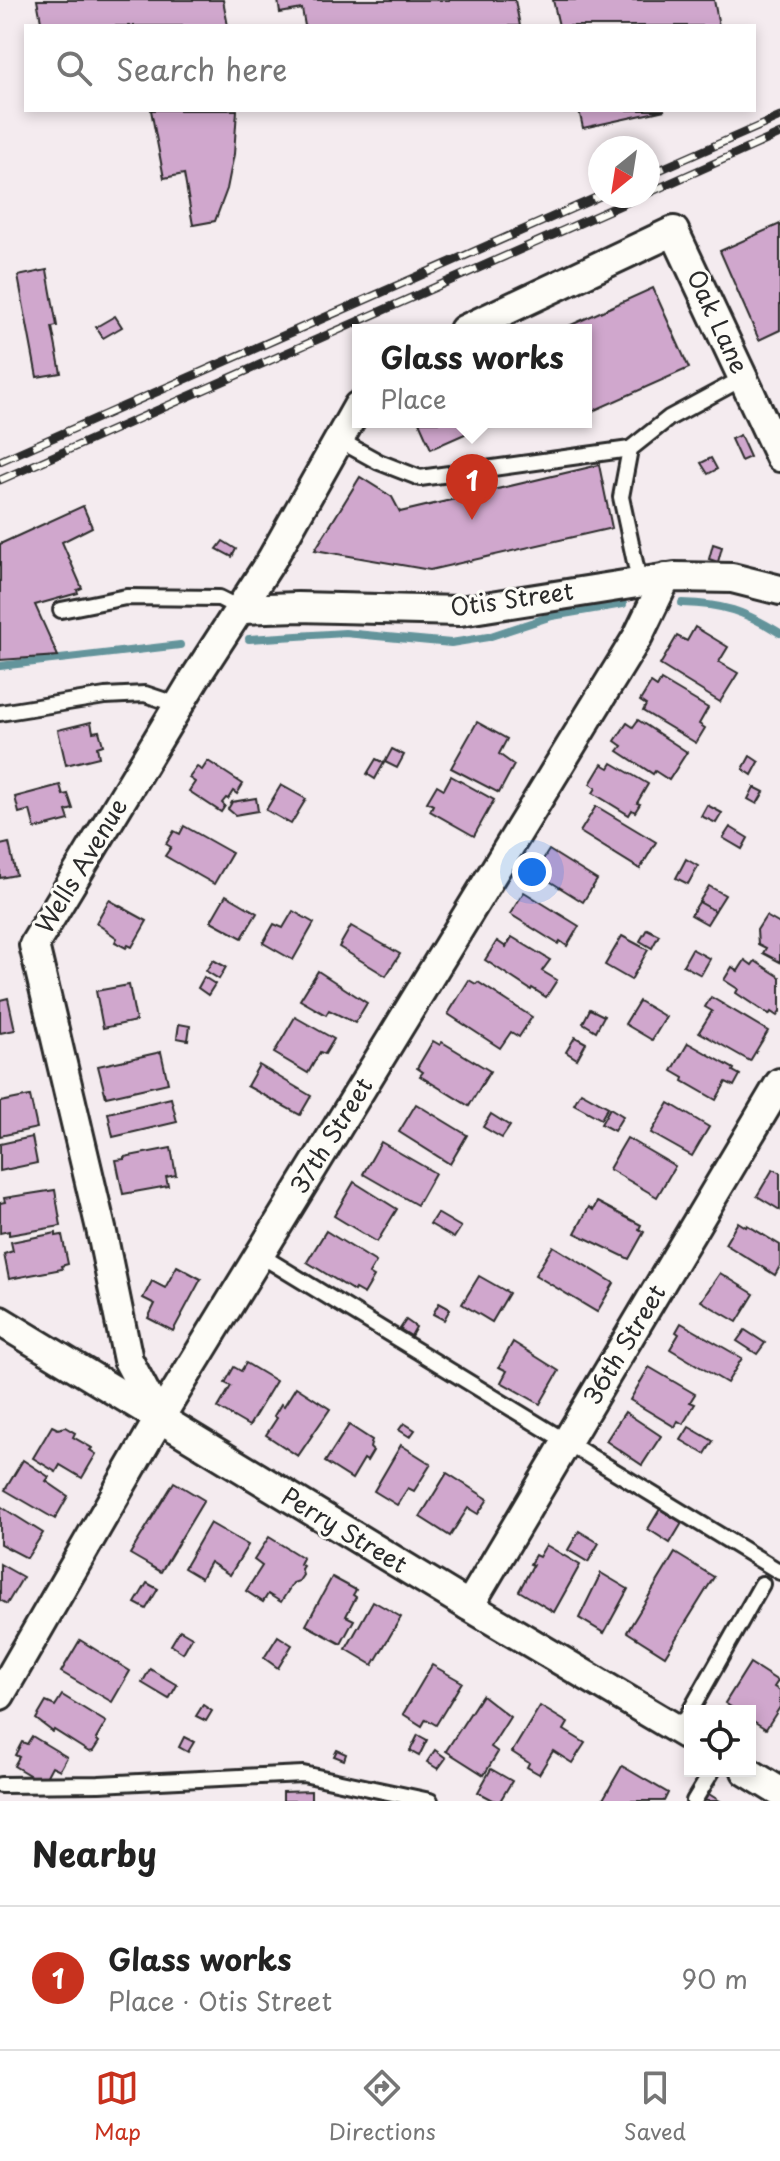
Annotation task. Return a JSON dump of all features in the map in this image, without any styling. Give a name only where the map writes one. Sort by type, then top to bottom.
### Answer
[{"type":"street","name":"Oak Lane","points":[[477,324],[674,231],[780,457]]},
{"type":"street","name":"Wells Avenue","points":[[159,1419],[128,1360],[102,1233],[34,945],[178,705],[241,609],[352,417]]},
{"type":"street","name":"Otis Street","points":[[241,609],[298,607],[460,611],[653,580],[732,578],[780,590]]},
{"type":"street","name":"37th Street","points":[[0,1695],[159,1419],[638,636],[653,580]]},
{"type":"street","name":"36th Street","points":[[469,1606],[780,1083]]},
{"type":"street","name":"Perry Street","points":[[0,1321],[684,1734]]},
{"type":"lane","points":[[339,440],[379,462],[420,478],[630,449],[669,418],[743,378]]},
{"type":"lane","points":[[630,449],[621,497],[653,580]]},
{"type":"lane","points":[[61,610],[126,597],[219,598],[241,609]]},
{"type":"lane","points":[[0,713],[105,696],[145,694],[178,705]]},
{"type":"lane","points":[[260,1255],[780,1572]]},
{"type":"lane","points":[[699,1705],[762,1584]]},
{"type":"lane","points":[[0,1785],[99,1784],[303,1774],[430,1801]]},
{"type":"lane","points":[[694,1801],[708,1777]]},
{"type":"building","points":[[37,0],[223,0],[228,24],[42,24]]},
{"type":"building","points":[[278,0],[515,0],[520,24],[305,24],[302,9],[280,13]]},
{"type":"building","points":[[553,0],[714,0],[719,24],[559,24]]},
{"type":"building","points":[[151,112],[237,112],[234,154],[227,189],[215,221],[193,225],[184,174],[164,178]]},
{"type":"building","points":[[579,112],[656,112],[583,128]]},
{"type":"building","points":[[780,224],[780,330],[759,340],[720,251]]},
{"type":"building","points":[[47,270],[57,326],[52,327],[61,373],[37,377],[18,276]]},
{"type":"building","points":[[653,288],[689,368],[592,411],[592,324],[573,324]]},
{"type":"building","points":[[115,316],[122,327],[103,338],[96,327]]},
{"type":"building","points":[[422,428],[478,428],[431,449]]},
{"type":"building","points":[[740,435],[750,457],[741,461],[731,439]]},
{"type":"building","points":[[711,458],[717,469],[708,474],[701,463]]},
{"type":"building","points":[[599,465],[612,528],[430,570],[315,550],[360,477],[392,497],[400,512]]},
{"type":"building","points":[[83,506],[92,527],[62,542],[82,588],[77,590],[78,593],[35,605],[58,656],[0,660],[0,544]]},
{"type":"building","points":[[223,541],[236,549],[232,557],[217,549]]},
{"type":"building","points":[[713,544],[722,547],[718,562],[709,559]]},
{"type":"building","points":[[695,627],[728,647],[719,662],[738,673],[720,702],[660,665],[677,636],[687,641]]},
{"type":"building","points":[[661,680],[708,708],[699,724],[705,728],[696,743],[643,711],[646,705],[640,701],[651,683],[657,687]]},
{"type":"building","points":[[638,720],[687,752],[669,780],[655,771],[653,774],[618,751],[622,746],[615,741],[627,723],[633,727]]},
{"type":"building","points":[[91,722],[93,732],[99,731],[103,745],[97,747],[99,757],[66,765],[58,730]]},
{"type":"building","points":[[477,722],[507,739],[499,754],[514,765],[499,793],[451,768]]},
{"type":"building","points":[[392,749],[404,755],[397,768],[385,762]]},
{"type":"building","points":[[750,756],[759,762],[752,775],[743,769]]},
{"type":"building","points":[[376,759],[384,763],[375,779],[367,774]]},
{"type":"building","points":[[208,761],[243,784],[237,794],[233,791],[222,803],[225,806],[221,812],[189,791],[195,782],[189,778],[197,767],[202,770]]},
{"type":"building","points":[[612,763],[648,784],[637,803],[640,804],[629,815],[593,793],[596,788],[590,784],[602,764],[609,768]]},
{"type":"building","points":[[451,776],[494,800],[474,836],[430,811],[433,805],[427,802],[437,785],[444,789]]},
{"type":"building","points":[[60,785],[63,795],[68,794],[73,809],[66,811],[69,820],[35,829],[30,810],[19,813],[15,797]]},
{"type":"building","points":[[281,785],[306,799],[291,824],[266,810]]},
{"type":"building","points":[[754,787],[764,792],[757,804],[748,799]]},
{"type":"building","points":[[256,798],[258,811],[235,815],[228,809],[232,802]]},
{"type":"building","points":[[707,805],[722,813],[716,823],[701,816]]},
{"type":"building","points":[[596,806],[656,842],[640,869],[580,832]]},
{"type":"building","points":[[184,826],[232,853],[214,884],[165,856],[171,847],[166,844],[174,831],[180,834]]},
{"type":"building","points":[[730,827],[748,838],[742,849],[723,838]]},
{"type":"building","points":[[9,843],[16,875],[0,878],[0,845]]},
{"type":"building","points":[[549,850],[597,880],[583,902],[535,872]]},
{"type":"building","points":[[686,859],[698,866],[688,884],[676,878]]},
{"type":"building","points":[[709,886],[725,895],[715,911],[699,902]]},
{"type":"building","points":[[524,892],[579,926],[567,946],[560,941],[558,944],[510,914]]},
{"type":"building","points":[[226,895],[257,913],[242,938],[211,921]]},
{"type":"building","points":[[109,900],[147,921],[132,947],[128,945],[126,948],[115,942],[117,938],[96,923]]},
{"type":"building","points":[[699,902],[715,911],[707,924],[691,915]]},
{"type":"building","points":[[293,911],[314,923],[293,960],[263,943],[274,924],[283,928]]},
{"type":"building","points":[[766,916],[780,924],[780,962],[763,953],[766,948],[758,944],[757,930]]},
{"type":"building","points":[[351,926],[400,954],[386,976],[339,947]]},
{"type":"building","points":[[647,929],[659,935],[652,948],[640,941]]},
{"type":"building","points":[[622,936],[648,950],[631,980],[605,965]]},
{"type":"building","points":[[512,937],[550,960],[542,971],[557,980],[546,997],[485,960],[497,941],[506,947]]},
{"type":"building","points":[[692,949],[710,959],[701,975],[683,965]]},
{"type":"building","points":[[213,960],[226,967],[219,979],[206,971]]},
{"type":"building","points":[[745,960],[752,965],[755,961],[780,977],[780,1012],[777,1016],[771,1012],[769,1015],[736,993],[738,989],[724,980],[732,967],[738,971]]},
{"type":"building","points":[[318,971],[367,1003],[355,1023],[329,1010],[326,1015],[300,1000]]},
{"type":"building","points":[[204,977],[215,984],[208,995],[198,988]]},
{"type":"building","points":[[469,980],[478,982],[532,1017],[519,1037],[511,1032],[500,1048],[448,1014]]},
{"type":"building","points":[[129,985],[136,1021],[103,1028],[96,991]]},
{"type":"building","points":[[711,997],[768,1031],[750,1061],[699,1032],[712,1011],[705,1007]]},
{"type":"building","points":[[8,998],[15,1030],[0,1033],[0,1000]]},
{"type":"building","points":[[639,1001],[666,1017],[652,1040],[625,1024]]},
{"type":"building","points":[[590,1009],[604,1016],[596,1031],[583,1023]]},
{"type":"building","points":[[295,1017],[334,1039],[325,1054],[320,1052],[308,1073],[274,1053]]},
{"type":"building","points":[[179,1024],[190,1026],[188,1040],[177,1038]]},
{"type":"building","points":[[575,1037],[586,1043],[577,1059],[566,1052]]},
{"type":"building","points":[[433,1041],[440,1045],[442,1042],[490,1071],[469,1106],[420,1076],[423,1072],[417,1068]]},
{"type":"building","points":[[688,1043],[740,1075],[734,1086],[726,1082],[716,1100],[672,1071]]},
{"type":"building","points":[[161,1052],[168,1083],[106,1097],[98,1066]]},
{"type":"building","points":[[259,1065],[311,1096],[300,1115],[247,1086]]},
{"type":"building","points":[[581,1092],[608,1107],[601,1119],[574,1104]]},
{"type":"building","points":[[30,1096],[37,1128],[0,1136],[0,1102]]},
{"type":"building","points":[[171,1098],[177,1122],[113,1137],[108,1113]]},
{"type":"building","points":[[669,1103],[709,1127],[692,1156],[651,1133]]},
{"type":"building","points":[[416,1104],[467,1135],[450,1164],[399,1132]]},
{"type":"building","points":[[610,1108],[623,1116],[614,1131],[601,1124]]},
{"type":"building","points":[[491,1114],[510,1126],[502,1138],[483,1127]]},
{"type":"building","points":[[32,1137],[37,1163],[0,1171],[0,1144]]},
{"type":"building","points":[[627,1138],[675,1166],[657,1197],[609,1169]]},
{"type":"building","points":[[381,1142],[435,1173],[417,1205],[363,1174]]},
{"type":"building","points":[[171,1148],[176,1175],[166,1177],[168,1186],[123,1194],[116,1160]]},
{"type":"building","points":[[773,1169],[780,1173],[780,1210],[757,1196]]},
{"type":"building","points":[[354,1182],[397,1209],[377,1242],[334,1216]]},
{"type":"building","points":[[55,1190],[61,1226],[9,1235],[9,1231],[0,1233],[0,1203],[5,1202],[4,1198]]},
{"type":"building","points":[[597,1202],[641,1225],[639,1229],[644,1232],[629,1259],[575,1233],[589,1207],[593,1210]]},
{"type":"building","points":[[437,1213],[461,1227],[454,1238],[430,1224]]},
{"type":"building","points":[[738,1222],[780,1245],[780,1266],[775,1275],[725,1244]]},
{"type":"building","points":[[326,1231],[376,1262],[369,1274],[374,1277],[364,1294],[307,1262]]},
{"type":"building","points":[[56,1233],[56,1236],[62,1235],[68,1264],[61,1266],[62,1269],[9,1279],[4,1254],[13,1251],[11,1242]]},
{"type":"building","points":[[553,1246],[614,1283],[597,1312],[535,1275]]},
{"type":"building","points":[[177,1266],[201,1279],[173,1331],[148,1318],[155,1304],[143,1298],[152,1281],[165,1288]]},
{"type":"building","points":[[720,1273],[754,1294],[737,1322],[701,1301]]},
{"type":"building","points":[[479,1276],[509,1293],[492,1322],[462,1304]]},
{"type":"building","points":[[439,1303],[450,1309],[444,1320],[433,1314]]},
{"type":"building","points":[[406,1320],[416,1327],[411,1336],[400,1329]]},
{"type":"building","points":[[681,1323],[742,1358],[727,1383],[670,1349],[679,1334],[676,1332]]},
{"type":"building","points":[[745,1330],[765,1343],[757,1354],[737,1341]]},
{"type":"building","points":[[513,1342],[559,1371],[540,1404],[501,1382],[507,1371],[499,1367]]},
{"type":"building","points":[[246,1363],[276,1381],[249,1426],[218,1408],[231,1386],[225,1383],[234,1367],[241,1371]]},
{"type":"building","points":[[649,1367],[695,1394],[690,1402],[695,1404],[683,1424],[678,1421],[675,1427],[630,1400]]},
{"type":"building","points":[[296,1387],[330,1409],[298,1456],[266,1435],[277,1418],[274,1416],[281,1404],[284,1406]]},
{"type":"building","points":[[625,1412],[661,1436],[642,1465],[606,1441]]},
{"type":"building","points":[[404,1423],[415,1430],[410,1437],[399,1430]]},
{"type":"building","points":[[349,1425],[372,1440],[370,1448],[373,1451],[352,1479],[325,1462]]},
{"type":"building","points":[[52,1426],[58,1429],[65,1427],[75,1433],[73,1437],[92,1448],[90,1450],[96,1454],[82,1478],[60,1465],[56,1472],[33,1458]]},
{"type":"building","points":[[689,1427],[713,1441],[705,1454],[681,1440]]},
{"type":"building","points":[[401,1445],[431,1464],[414,1491],[408,1488],[397,1505],[374,1491]]},
{"type":"building","points":[[23,1460],[49,1477],[46,1481],[68,1496],[55,1519],[5,1490]]},
{"type":"building","points":[[447,1473],[488,1499],[478,1514],[468,1508],[450,1536],[420,1517]]},
{"type":"building","points":[[174,1482],[204,1500],[161,1572],[130,1554]]},
{"type":"building","points":[[0,1506],[43,1533],[27,1558],[0,1544]]},
{"type":"building","points":[[660,1509],[682,1523],[670,1543],[648,1529]]},
{"type":"building","points":[[210,1523],[248,1545],[230,1575],[210,1562],[201,1578],[184,1568]]},
{"type":"building","points":[[579,1531],[599,1543],[588,1562],[568,1550]]},
{"type":"building","points":[[269,1537],[303,1558],[300,1564],[303,1575],[293,1583],[281,1602],[268,1594],[263,1602],[246,1591],[262,1566],[254,1560]]},
{"type":"building","points":[[546,1545],[580,1565],[554,1612],[519,1591],[535,1555],[539,1557]]},
{"type":"building","points":[[675,1553],[714,1577],[665,1656],[627,1632]]},
{"type":"building","points":[[0,1564],[23,1577],[7,1604],[0,1600]]},
{"type":"building","points":[[601,1573],[628,1589],[604,1633],[579,1618]]},
{"type":"building","points":[[332,1577],[356,1590],[353,1595],[356,1597],[346,1616],[354,1620],[341,1644],[306,1625]]},
{"type":"building","points":[[147,1583],[158,1589],[146,1609],[135,1603]]},
{"type":"building","points":[[373,1601],[401,1617],[373,1665],[346,1649]]},
{"type":"building","points":[[180,1630],[192,1637],[183,1653],[171,1645]]},
{"type":"building","points":[[278,1636],[292,1645],[278,1668],[264,1658]]},
{"type":"building","points":[[80,1640],[130,1671],[112,1702],[61,1672]]},
{"type":"building","points":[[750,1663],[778,1681],[774,1687],[780,1691],[780,1707],[766,1729],[756,1723],[756,1705],[725,1703]]},
{"type":"building","points":[[432,1665],[462,1682],[436,1725],[426,1719],[422,1726],[403,1714]]},
{"type":"building","points":[[150,1669],[177,1685],[169,1699],[142,1683]]},
{"type":"building","points":[[62,1695],[106,1722],[93,1751],[89,1752],[53,1732],[36,1719],[46,1702],[55,1706]]},
{"type":"building","points":[[482,1695],[510,1717],[491,1747],[498,1752],[484,1775],[446,1751]]},
{"type":"building","points":[[203,1705],[212,1711],[206,1721],[196,1716]]},
{"type":"building","points":[[540,1706],[568,1723],[564,1730],[585,1743],[572,1763],[553,1751],[539,1774],[512,1752]]},
{"type":"building","points":[[418,1735],[427,1740],[419,1756],[410,1751]]},
{"type":"building","points":[[32,1736],[67,1757],[60,1770],[52,1766],[43,1783],[14,1766],[19,1757],[15,1755],[22,1742],[27,1744]]},
{"type":"building","points":[[184,1737],[194,1742],[188,1752],[179,1747]]},
{"type":"building","points":[[337,1750],[346,1754],[344,1760],[334,1756]]},
{"type":"building","points":[[435,1750],[446,1758],[438,1769],[427,1762]]},
{"type":"building","points":[[622,1766],[668,1793],[664,1801],[602,1801]]},
{"type":"building","points":[[491,1769],[512,1781],[500,1801],[478,1792]]},
{"type":"building","points":[[311,1791],[311,1801],[283,1801],[283,1792]]},
{"type":"building","points":[[704,1791],[720,1801],[699,1801]]},
{"type":"waterway","points":[[682,603],[733,610],[780,633]]},
{"type":"waterway","points":[[249,639],[345,633],[451,643],[488,637],[552,616],[623,604]]},
{"type":"waterway","points":[[0,666],[180,645]]},
{"type":"railway","points":[[660,170],[780,117]]},
{"type":"railway","points":[[660,188],[780,134]]},
{"type":"railway","points":[[0,461],[588,201]]},
{"type":"railway","points":[[352,324],[614,208]]},
{"type":"railway","points":[[0,480],[352,324]]},
{"type":"place","name":"Glass works","points":[[472,520]]}]
